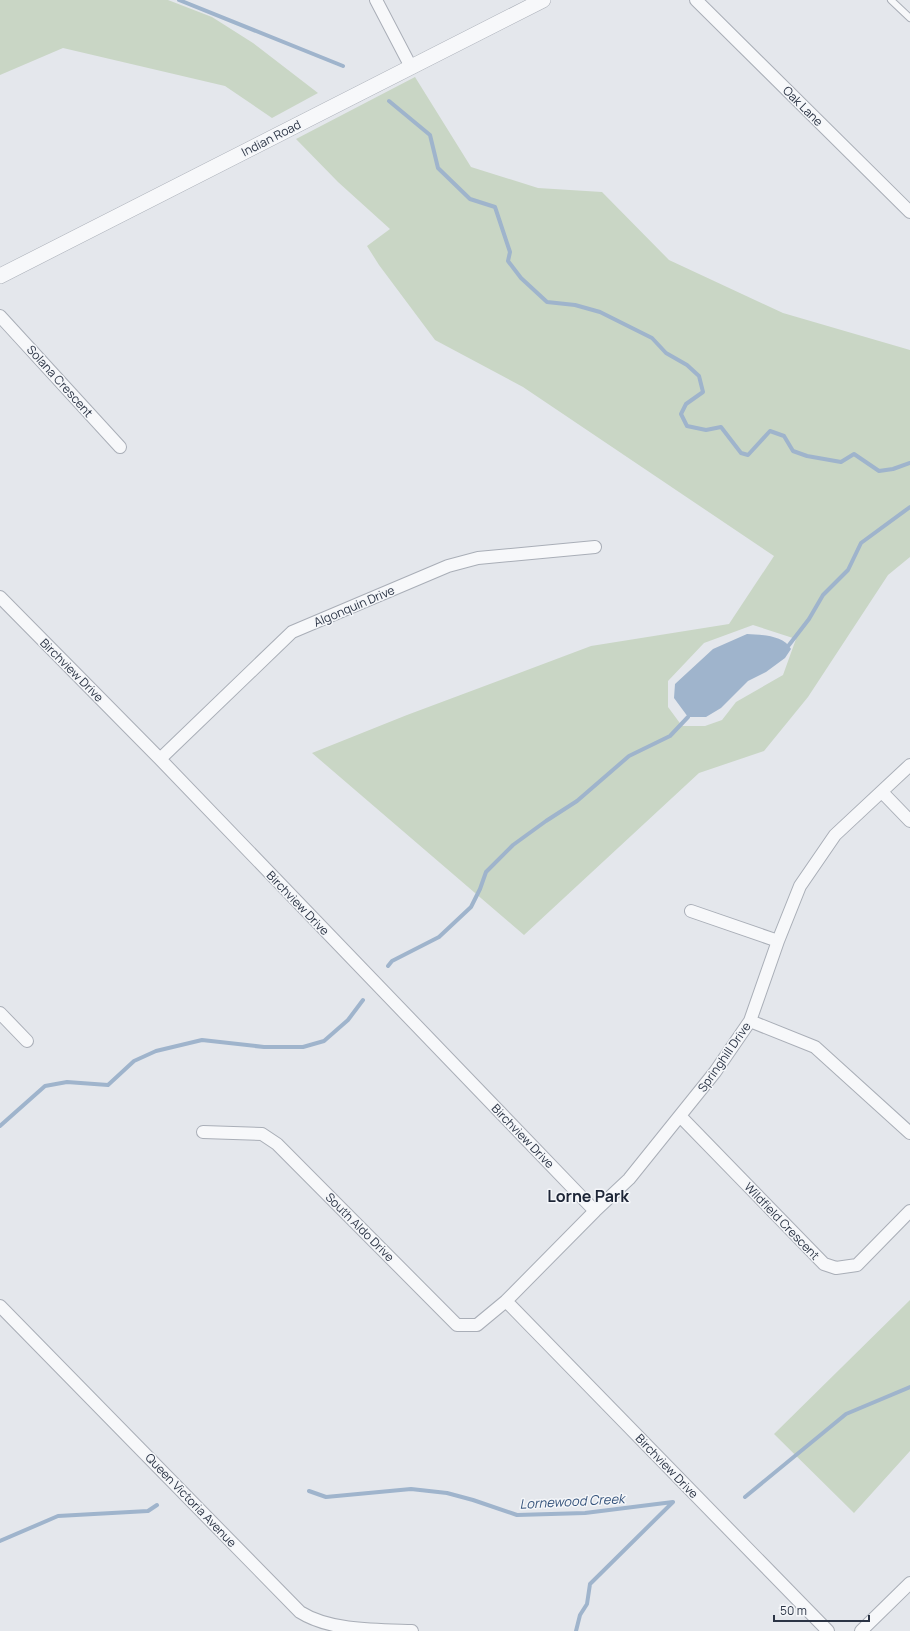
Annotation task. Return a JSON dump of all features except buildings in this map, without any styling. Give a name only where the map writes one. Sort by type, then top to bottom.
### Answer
[{"type":"street","points":[[376,0],[411,67]]},
{"type":"street","name":"Indian Road","points":[[0,276],[543,0]]},
{"type":"street","name":"Oak Lane","points":[[696,0],[910,212]]},
{"type":"street","name":"Solana Crescent","points":[[0,316],[120,447]]},
{"type":"street","name":"Algonquin Drive","points":[[160,759],[292,632],[448,566],[478,558],[595,547]]},
{"type":"street","name":"Birchview Drive","points":[[0,597],[160,759],[595,1211]]},
{"type":"street","name":"Springhill Drive","points":[[506,1301],[595,1211],[629,1179],[715,1072],[750,1021],[778,941],[800,886],[835,835],[910,765]]},
{"type":"street","points":[[882,792],[910,820]]},
{"type":"street","points":[[691,911],[778,941]]},
{"type":"street","points":[[0,1013],[27,1041]]},
{"type":"street","points":[[750,1021],[814,1046],[910,1133]]},
{"type":"street","name":"Wildfield Crescent","points":[[680,1116],[824,1264],[836,1268],[857,1265],[910,1211]]},
{"type":"street","name":"South Aldo Drive","points":[[203,1132],[262,1134],[277,1144],[457,1325],[477,1325],[506,1301]]},
{"type":"street","name":"Birchview Drive","points":[[506,1301],[828,1631]]},
{"type":"street","name":"Queen Victoria Avenue","points":[[0,1306],[300,1612],[321,1624],[338,1628],[412,1631]]},
{"type":"street","points":[[861,1631],[910,1582]]},
{"type":"lane","points":[[891,0],[910,18]]},
{"type":"green space","points":[[0,0],[168,0],[212,17],[253,43],[318,93],[272,118],[225,86],[63,48],[0,75]]},
{"type":"green space","points":[[415,77],[471,167],[538,188],[602,192],[669,260],[783,313],[910,350],[910,557],[888,575],[808,697],[764,751],[699,773],[524,935],[312,753],[407,715],[591,646],[729,624],[774,556],[523,387],[435,340],[379,265],[367,246],[390,229],[338,182],[296,139]],"holes":[[[753,625],[796,639],[783,675],[736,702],[722,720],[705,726],[682,726],[668,707],[668,681],[704,643]]]},
{"type":"green space","points":[[910,1300],[910,1451],[854,1513],[774,1434]]},
{"type":"water","points":[[747,634],[765,635],[777,638],[787,644],[791,649],[785,658],[766,672],[748,681],[721,708],[706,717],[688,717],[674,698],[675,684],[713,649]]},
{"type":"waterway","points":[[179,0],[343,66]]},
{"type":"waterway","points":[[389,101],[430,135],[438,168],[470,199],[495,207],[510,252],[508,261],[521,278],[547,302],[575,305],[600,312],[652,338],[666,353],[687,365],[699,376],[703,392],[686,404],[681,414],[687,426],[706,430],[721,427],[741,453],[748,455],[770,431],[784,436],[793,451],[807,456],[841,462],[854,454],[879,471],[893,469],[910,463]]},
{"type":"waterway","points":[[789,645],[809,619],[823,595],[848,570],[861,543],[910,507]]},
{"type":"waterway","points":[[388,966],[392,961],[439,937],[471,907],[486,872],[513,845],[577,801],[629,756],[670,736],[688,717]]},
{"type":"waterway","points":[[0,1126],[45,1086],[67,1082],[108,1085],[134,1061],[156,1051],[202,1040],[264,1047],[303,1047],[324,1041],[348,1020],[363,1000]]},
{"type":"waterway","name":"Lornewood Creek","points":[[745,1497],[846,1414],[910,1387]]},
{"type":"waterway","name":"Lornewood Creek","points":[[309,1491],[326,1497],[411,1489],[447,1493],[517,1515],[585,1513],[673,1502]]},
{"type":"waterway","name":"Lornewood Creek","points":[[576,1631],[580,1615],[587,1604],[590,1584],[673,1502]]},
{"type":"waterway","name":"Lornewood Creek","points":[[0,1541],[58,1516],[148,1511],[157,1505]]},
{"type":"district","name":"Lorne Park","points":[[588,1196]]}]
